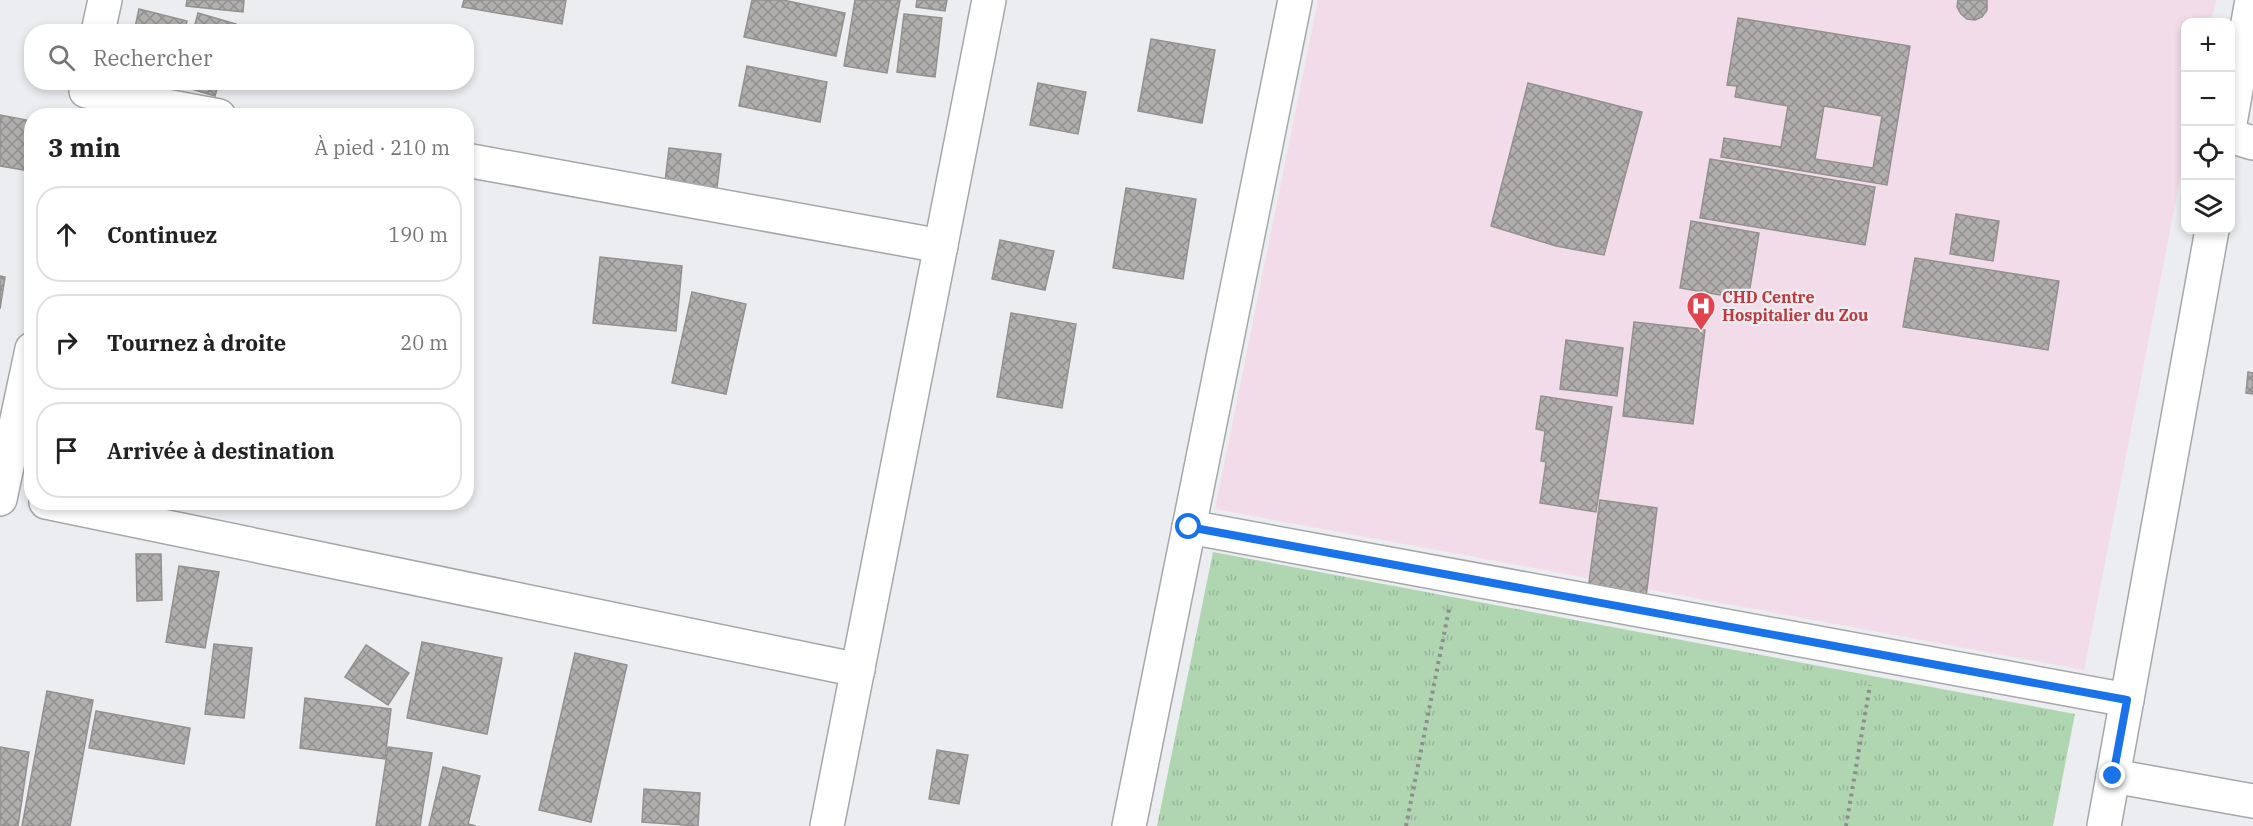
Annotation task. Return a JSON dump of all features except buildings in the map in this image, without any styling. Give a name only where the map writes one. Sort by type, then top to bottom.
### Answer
[{"type":"street","points":[[100,24],[105,0]]},
{"type":"street","points":[[827,826],[988,0]]},
{"type":"street","points":[[1130,826],[1295,0]]},
{"type":"street","points":[[2235,95],[2252,0]]},
{"type":"street","points":[[85,96],[165,108]]},
{"type":"street","points":[[2235,137],[2253,142]]},
{"type":"street","points":[[474,161],[940,246]]},
{"type":"street","points":[[2104,826],[2210,234]]},
{"type":"street","points":[[8,496],[24,398]]},
{"type":"street","points":[[85,510],[858,670]]},
{"type":"street","points":[[1189,527],[2127,700]]},
{"type":"street","points":[[2113,776],[2253,801]]},
{"type":"path","points":[[1406,826],[1456,576]]},
{"type":"path","points":[[1846,826],[1876,654]]},
{"type":"shaded area","name":"CHD Centre Hospitalier du Zou","points":[[1318,0],[2216,0],[2212,18],[2181,18],[2181,174],[2084,670],[1215,509]]},
{"type":"green space","points":[[1213,552],[2075,714],[2053,826],[1157,826]]},
{"type":"place","name":"CHD Centre Hospitalier du Zou","points":[[1701,332]]},
{"type":"route","points":[[1189,527],[2127,700],[2113,776]]}]
